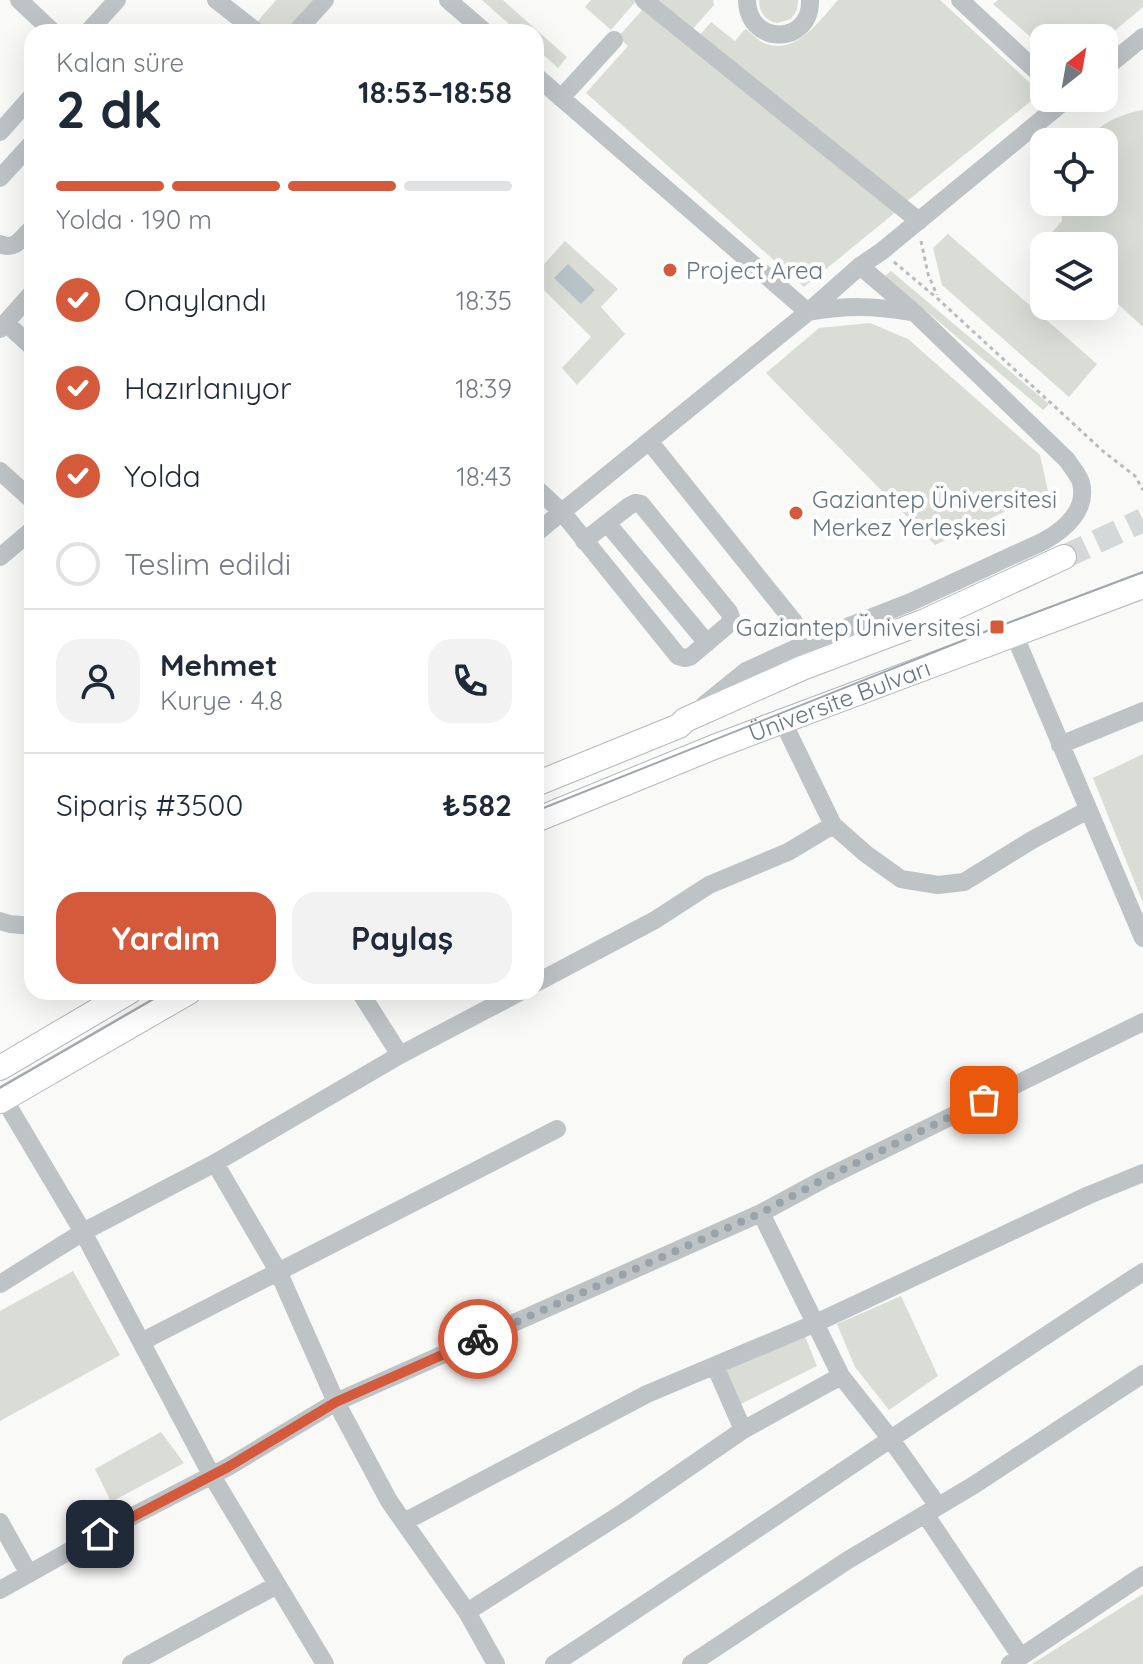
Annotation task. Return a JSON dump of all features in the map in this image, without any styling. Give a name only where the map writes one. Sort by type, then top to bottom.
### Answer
[{"type":"main road","name":"Üniversite Bulvarı","points":[[544,781],[679,726],[685,720],[802,668],[923,622],[1064,557]]},
{"type":"main road","name":"Üniversite Bulvarı","points":[[544,817],[782,720],[1014,634],[1137,593]]},
{"type":"main road","points":[[0,1068],[115,1000]]},
{"type":"main road","points":[[2,1100],[175,1000]]},
{"type":"street","points":[[19,0],[44,24]]},
{"type":"street","points":[[95,24],[117,0]]},
{"type":"street","points":[[216,0],[247,24]]},
{"type":"street","points":[[303,24],[325,0]]},
{"type":"street","points":[[448,0],[476,24]]},
{"type":"street","points":[[644,0],[919,221]]},
{"type":"street","points":[[747,0],[747,9],[754,24],[776,35],[792,32],[825,0]]},
{"type":"street","points":[[805,22],[810,0]]},
{"type":"street","points":[[960,0],[1030,65]]},
{"type":"street","points":[[1118,58],[1143,37]]},
{"type":"street","points":[[561,98],[614,40]]},
{"type":"street","points":[[544,83],[808,312]]},
{"type":"street","points":[[0,132],[24,105]]},
{"type":"street","points":[[544,527],[1050,112]]},
{"type":"street","points":[[0,178],[24,152]]},
{"type":"street","points":[[0,244],[11,247],[24,237]]},
{"type":"street","points":[[685,720],[746,671],[938,590],[1058,534],[1070,524],[1082,493],[1081,481],[1067,460],[915,313],[860,266]]},
{"type":"street","points":[[24,302],[3,326],[24,341]]},
{"type":"street","points":[[808,312],[845,306],[881,307],[915,313]]},
{"type":"street","points":[[649,441],[794,622]]},
{"type":"street","points":[[0,471],[24,493]]},
{"type":"street","points":[[544,495],[562,512],[584,541],[678,656],[690,657],[729,624],[729,612],[641,504],[629,506],[584,541]]},
{"type":"street","points":[[607,523],[707,643]]},
{"type":"street","points":[[0,557],[24,537]]},
{"type":"street","points":[[1014,634],[1143,938]]},
{"type":"street","points":[[1060,745],[1143,711]]},
{"type":"street","points":[[782,720],[833,825],[901,879],[938,885],[964,882],[1088,810]]},
{"type":"street","points":[[544,979],[655,920],[709,885],[788,852],[833,825]]},
{"type":"street","points":[[0,921],[24,926]]},
{"type":"street","points":[[365,1000],[400,1055]]},
{"type":"street","points":[[0,1260],[5,1281],[83,1232],[215,1163],[400,1055],[505,1000]]},
{"type":"street","points":[[0,1590],[123,1521],[212,1476],[336,1402],[761,1213],[1143,1022]]},
{"type":"street","points":[[2,1100],[83,1232],[212,1476],[325,1664]]},
{"type":"street","points":[[141,1342],[557,1129]]},
{"type":"street","points":[[215,1163],[278,1271],[336,1402],[389,1501],[467,1612],[496,1664]]},
{"type":"street","points":[[404,1522],[647,1394],[816,1323],[1089,1195],[1143,1173]]},
{"type":"street","points":[[761,1213],[841,1376],[890,1438],[1015,1660],[1143,1575]]},
{"type":"street","points":[[554,1664],[1143,1272]]},
{"type":"street","points":[[715,1366],[743,1430]]},
{"type":"street","points":[[691,1664],[848,1560],[974,1485],[1143,1374]]},
{"type":"street","points":[[467,1612],[624,1512],[743,1430],[841,1376]]},
{"type":"street","points":[[0,1522],[29,1574]]},
{"type":"street","points":[[131,1664],[277,1585]]},
{"type":"path","points":[[919,221],[921,248],[938,299]]},
{"type":"path","points":[[882,251],[1104,452],[1135,476],[1143,490]]},
{"type":"shaded area","points":[[276,0],[313,0],[293,24],[257,22]]},
{"type":"shaded area","points":[[482,0],[503,0],[530,24],[509,24]]},
{"type":"shaded area","points":[[591,0],[636,1],[611,30],[585,7]]},
{"type":"shaded area","points":[[654,0],[713,0],[714,5],[692,30]]},
{"type":"shaded area","points":[[759,0],[798,0],[797,10],[791,19],[777,23],[764,15]]},
{"type":"shaded area","points":[[838,0],[940,0],[1030,83],[1030,102],[906,202],[699,36],[711,22],[735,41],[745,29],[760,41],[783,46],[804,36]]},
{"type":"shaded area","points":[[998,0],[1143,0],[1143,7],[1118,28],[1118,24],[1030,24],[1030,37],[993,4]]},
{"type":"shaded area","points":[[644,8],[897,211],[804,287],[586,93],[628,46],[618,37]]},
{"type":"shaded area","points":[[544,37],[567,57],[558,68],[544,55]]},
{"type":"shaded area","points":[[1143,110],[1143,327],[1118,304],[1118,232],[1052,232],[1062,221],[1062,216],[1118,216],[1118,128],[1100,128],[1126,114]]},
{"type":"shaded area","points":[[948,234],[1030,306],[1030,320],[1047,320],[1097,364],[1069,397],[942,285],[933,248]]},
{"type":"shaded area","points":[[565,241],[618,289],[601,307],[625,334],[577,385],[562,368],[591,337],[544,290],[544,264]]},
{"type":"shaded area","points":[[568,264],[595,290],[581,304],[554,278]]},
{"type":"shaded area","points":[[891,271],[1049,404],[1043,410],[885,276]]},
{"type":"shaded area","points":[[870,323],[908,339],[1040,455],[1048,491],[935,545],[766,373],[819,328]]},
{"type":"shaded area","points":[[1143,754],[1143,903],[1093,778]]},
{"type":"shaded area","points":[[73,1271],[120,1355],[0,1421],[0,1311]]},
{"type":"shaded area","points":[[901,1296],[938,1376],[889,1410],[855,1367],[837,1324]]},
{"type":"shaded area","points":[[804,1334],[817,1366],[739,1405],[724,1367]]},
{"type":"shaded area","points":[[161,1432],[184,1463],[111,1502],[95,1469]]},
{"type":"shaded area","points":[[1143,1594],[1143,1664],[1032,1664]]},
{"type":"tunnel","points":[[1064,557],[1143,520]]},
{"type":"tram line","points":[[544,808],[1143,572]]},
{"type":"tram line","points":[[0,1088],[152,1000]]},
{"type":"way so far","points":[[478,1339],[761,1213],[984,1100]]},
{"type":"place","name":"Project Area","points":[[670,270]]},
{"type":"place","name":"Gaziantep Üniversitesi Merkez Yerleşkesi","points":[[796,513]]},
{"type":"place","name":"Gaziantep Üniversitesi","points":[[997,627]]},
{"type":"route","points":[[100,1534],[228,1467],[336,1402],[478,1339]]}]
